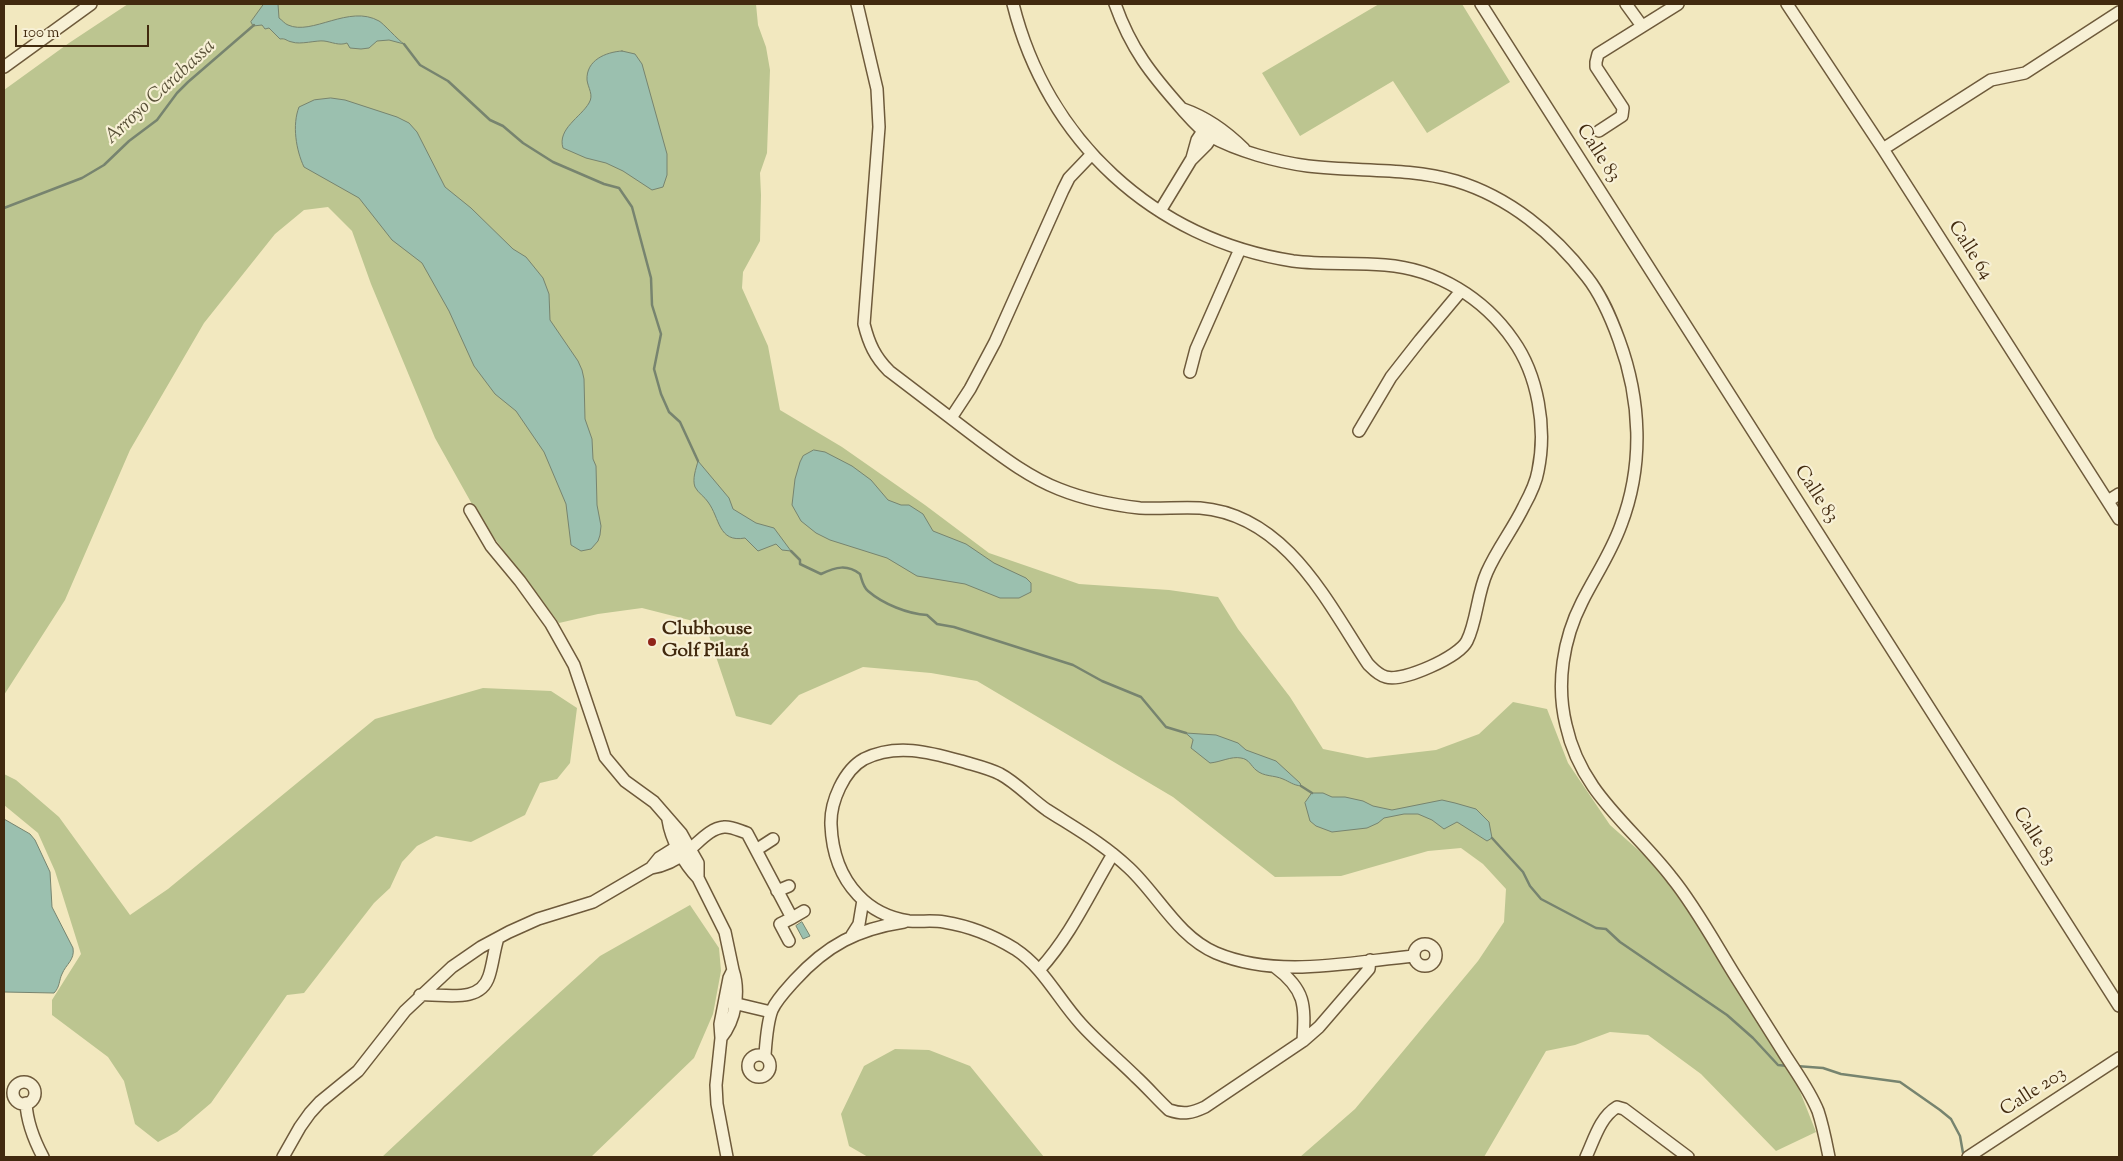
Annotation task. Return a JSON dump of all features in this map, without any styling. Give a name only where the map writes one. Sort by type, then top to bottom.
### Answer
[{"type":"street","points":[[4,67],[91,4]]},
{"type":"street","points":[[858,4],[876,89],[879,127],[864,324],[869,343],[877,359],[889,371],[1002,456],[1030,474],[1059,489],[1100,501],[1140,508],[1202,508],[1253,524],[1292,554],[1368,664],[1376,672],[1386,677],[1400,677],[1457,653],[1464,647],[1468,639],[1486,573],[1523,509],[1538,471],[1541,449],[1539,409],[1527,369],[1515,343],[1500,322],[1486,308],[1440,278],[1417,270],[1386,265],[1321,264],[1240,249],[1190,229],[1136,195],[1091,154],[1049,95],[1036,71],[1025,44],[1013,4]]},
{"type":"street","points":[[1115,4],[1133,47],[1163,89],[1181,108],[1197,114],[1211,129],[1246,150],[1282,161],[1309,166],[1395,170],[1425,174],[1458,182],[1493,196],[1530,220],[1555,242],[1589,280],[1602,301],[1620,342],[1631,380],[1636,408],[1637,439],[1633,480],[1622,524],[1607,557],[1582,600],[1572,624],[1563,659],[1562,691],[1565,722],[1573,750],[1588,779],[1606,806],[1673,878],[1799,1074],[1819,1114],[1829,1157]]},
{"type":"street","name":"Calle 83","points":[[1481,4],[2119,1006]]},
{"type":"street","points":[[1626,4],[1642,26]]},
{"type":"street","points":[[1599,131],[1622,116],[1623,108],[1596,67],[1597,57],[1602,51],[1678,4]]},
{"type":"street","name":"Calle 64","points":[[1787,4],[1883,149],[2119,520]]},
{"type":"street","points":[[1883,149],[1991,80],[2025,73],[2119,12]]},
{"type":"street","points":[[1160,211],[1211,129]]},
{"type":"street","points":[[951,418],[995,342],[1062,190],[1091,154]]},
{"type":"street","points":[[1190,372],[1196,349],[1240,249]]},
{"type":"street","points":[[1360,431],[1391,377],[1461,291]]},
{"type":"street","points":[[2108,501],[2119,494]]},
{"type":"street","points":[[470,510],[491,546],[520,581],[551,624],[574,665],[604,757],[625,781],[654,802],[698,863],[698,878],[725,932],[737,987],[730,1002],[729,1029],[721,1038],[716,1086],[719,1113],[728,1157]]},
{"type":"street","points":[[910,921],[877,911],[863,900],[844,878],[832,838],[830,822],[834,804],[850,772],[858,763],[876,753],[895,750],[923,750],[988,769],[1011,781],[1047,810],[1095,840],[1113,854],[1129,868],[1181,929],[1196,942],[1215,953],[1245,962],[1275,967],[1414,956]]},
{"type":"street","points":[[283,1157],[300,1126],[310,1113],[320,1102],[358,1071],[404,1010],[452,967],[481,947],[538,919],[593,902],[651,868],[659,858],[686,847],[724,827],[747,833],[759,870],[777,891],[779,906],[792,918]]},
{"type":"street","points":[[749,844],[773,839]]},
{"type":"street","points":[[1040,969],[1052,956],[1078,918],[1113,854]]},
{"type":"street","points":[[777,891],[789,886]]},
{"type":"street","points":[[852,935],[859,924],[863,900]]},
{"type":"street","points":[[789,941],[780,924],[804,911]]},
{"type":"street","points":[[765,1055],[771,1012],[776,1002],[805,969],[827,949],[852,935],[885,925],[910,921],[945,922],[991,936],[1016,950],[1040,969],[1068,1009],[1099,1043],[1169,1110],[1180,1114],[1190,1113],[1205,1107],[1303,1041],[1334,1011],[1368,969],[1370,960]]},
{"type":"street","points":[[420,995],[468,995],[481,989],[486,984],[490,975],[498,938]]},
{"type":"street","points":[[1275,967],[1287,976],[1300,994],[1304,1005],[1303,1041]]},
{"type":"street","points":[[730,1002],[771,1012]]},
{"type":"street","name":"Calle 203","points":[[1968,1157],[2119,1058]]},
{"type":"street","points":[[26,1103],[26,1116],[33,1138],[43,1157]]},
{"type":"street","points":[[1586,1157],[1604,1119],[1617,1108],[1624,1109],[1688,1157]]},
{"type":"green space","points":[[128,4],[756,4],[758,25],[766,47],[770,70],[767,153],[760,173],[760,241],[743,272],[742,288],[768,346],[780,410],[842,447],[925,505],[989,553],[1079,584],[1169,590],[1218,597],[1238,629],[1290,697],[1323,749],[1367,758],[1436,750],[1479,734],[1513,702],[1547,709],[1568,763],[1610,825],[1653,863],[1697,923],[1797,1084],[1816,1132],[1776,1151],[1701,1074],[1648,1035],[1610,1032],[1575,1045],[1546,1051],[1484,1157],[1300,1157],[1355,1109],[1478,961],[1504,922],[1506,889],[1483,864],[1461,848],[1428,851],[1341,876],[1275,877],[1173,797],[977,681],[931,673],[863,667],[799,695],[771,725],[736,716],[705,624],[642,608],[598,614],[559,623],[482,522],[435,438],[371,284],[352,231],[328,207],[304,210],[275,234],[204,323],[130,450],[65,600],[4,695],[4,90],[69,43]]},
{"type":"green space","points":[[1379,4],[1462,4],[1510,82],[1427,133],[1393,81],[1300,136],[1262,73]]},
{"type":"green space","points":[[483,688],[551,691],[577,708],[570,763],[557,779],[540,783],[525,815],[471,842],[436,836],[417,846],[402,862],[390,888],[374,903],[304,993],[287,995],[211,1103],[177,1132],[158,1142],[135,1124],[124,1081],[108,1057],[52,1015],[52,1000],[81,954],[55,871],[38,833],[4,805],[4,774],[16,780],[59,817],[130,915],[168,889],[375,719]]},
{"type":"green space","points":[[690,905],[719,948],[721,971],[713,1014],[694,1058],[591,1157],[382,1157],[600,956]]},
{"type":"green space","points":[[895,1049],[929,1050],[970,1066],[1044,1157],[868,1157],[849,1146],[841,1114],[864,1066]]},
{"type":"shaded area","points":[[264,4],[278,4],[279,18],[287,24],[298,27],[308,27],[356,16],[367,17],[381,22],[404,44],[389,40],[377,41],[369,48],[361,49],[350,48],[347,43],[338,44],[327,41],[290,42],[280,39],[269,28],[265,29],[262,25],[253,26],[251,22]]},
{"type":"shaded area","points":[[622,51],[635,54],[642,64],[667,154],[667,175],[663,187],[652,190],[623,171],[563,148],[562,141],[566,129],[589,103],[591,94],[587,80],[593,62],[604,55]]},
{"type":"shaded area","points":[[331,98],[345,100],[397,117],[409,123],[417,132],[445,187],[471,208],[513,249],[526,257],[543,278],[549,294],[550,320],[578,361],[584,379],[585,419],[592,439],[593,459],[596,466],[597,505],[601,526],[598,541],[591,549],[581,551],[571,545],[566,504],[544,452],[516,411],[495,394],[474,366],[449,311],[422,263],[392,240],[359,198],[304,167],[299,153],[295,129],[299,107],[314,100]]},
{"type":"shaded area","points":[[814,450],[825,452],[852,466],[871,480],[888,500],[901,505],[909,505],[923,514],[933,531],[966,544],[994,563],[1026,578],[1031,583],[1031,592],[1019,598],[1000,598],[965,584],[917,576],[887,558],[830,540],[816,533],[801,521],[792,505],[795,479],[800,462],[803,456]]},
{"type":"shaded area","points":[[698,461],[729,498],[733,509],[756,523],[774,528],[791,551],[782,550],[776,544],[758,551],[745,538],[736,539],[725,533],[712,508],[695,487],[694,477]]},
{"type":"shaded area","points":[[1186,733],[1216,735],[1238,743],[1246,750],[1276,761],[1301,786],[1262,774],[1244,759],[1233,758],[1210,763],[1191,748],[1193,740]]},
{"type":"shaded area","points":[[1312,793],[1323,793],[1332,797],[1345,797],[1392,810],[1442,800],[1455,803],[1476,809],[1489,822],[1492,838],[1487,841],[1457,822],[1444,829],[1432,820],[1418,814],[1404,814],[1384,818],[1367,828],[1332,832],[1316,826],[1310,821],[1305,803]]},
{"type":"shaded area","points":[[4,819],[30,834],[35,840],[50,872],[52,907],[73,948],[71,959],[54,993],[4,992]]},
{"type":"shaded area","points":[[802,922],[810,936],[803,939],[796,926]]},
{"type":"waterway","name":"Arroyo Carabassa","points":[[4,208],[82,178],[104,165],[129,141],[157,120],[177,93],[188,82],[254,25]]},
{"type":"waterway","points":[[404,44],[420,65],[448,81],[490,120],[503,126],[523,143],[553,162],[604,184],[619,188],[632,207],[651,278],[652,305],[661,334],[654,369],[661,394],[669,412],[680,422],[698,461]]},
{"type":"waterway","points":[[791,551],[800,560],[800,564],[821,574],[841,568],[855,571],[860,574],[868,591],[896,608],[927,615],[937,624],[954,627],[1073,665],[1102,681],[1141,697],[1166,727],[1186,733]]},
{"type":"waterway","points":[[1301,786],[1312,793]]},
{"type":"waterway","points":[[1492,838],[1523,872],[1530,886],[1541,899],[1596,928],[1606,929],[1620,942],[1727,1015],[1753,1038],[1778,1065],[1788,1066]]},
{"type":"waterway","points":[[1796,1066],[1823,1068],[1841,1074],[1900,1082],[1951,1119],[1960,1136],[1963,1153]]},
{"type":"place","name":"Clubhouse Golf Pilará","points":[[652,642]]}]
